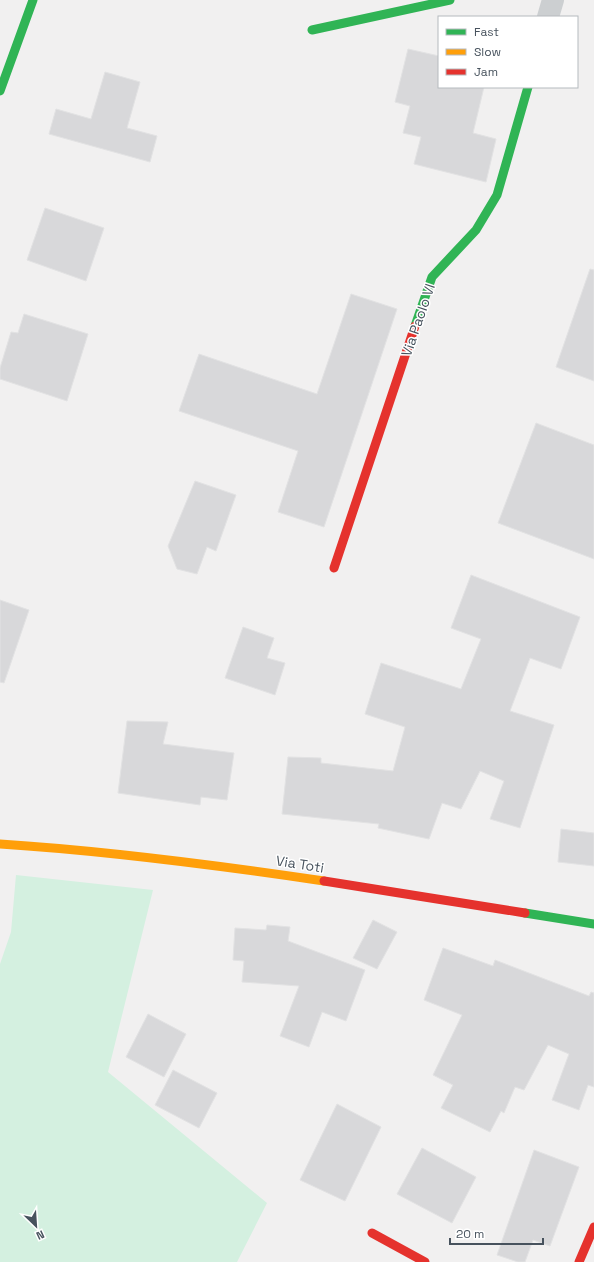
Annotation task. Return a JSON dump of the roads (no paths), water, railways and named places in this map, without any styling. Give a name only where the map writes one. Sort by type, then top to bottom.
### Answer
[{"type":"street","points":[[0,91],[33,0]]},
{"type":"street","points":[[312,30],[450,0]]},
{"type":"street","points":[[548,16],[553,0]]},
{"type":"street","name":"Via Paolo VI","points":[[334,568],[432,277],[476,230],[497,195],[528,88]]},
{"type":"street","name":"Via Toti","points":[[0,844],[43,846],[160,857],[594,924]]},
{"type":"street","points":[[579,1262],[594,1227]]},
{"type":"street","points":[[372,1233],[425,1262]]}]
